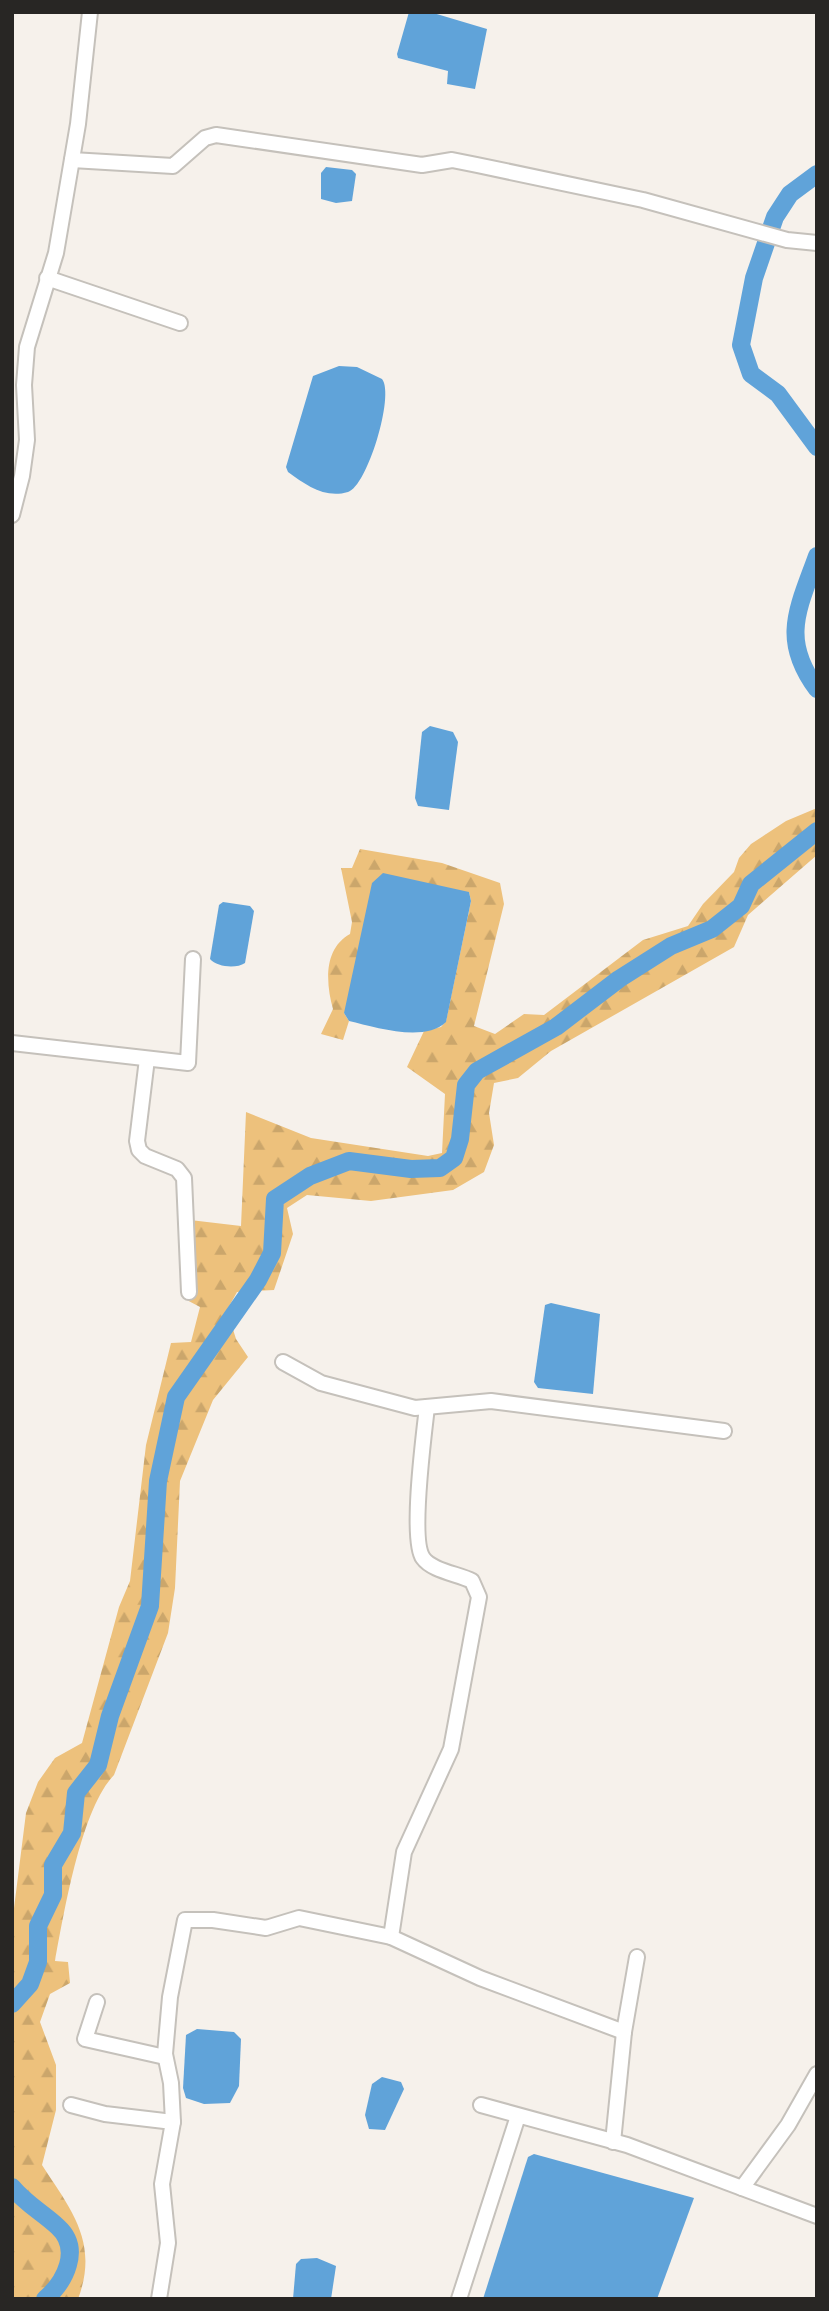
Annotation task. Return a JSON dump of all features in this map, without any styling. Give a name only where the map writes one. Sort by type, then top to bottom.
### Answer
[{"type":"street","points":[[12,515],[22,476],[27,440],[24,385],[27,347],[55,253],[72,160],[89,12]]},
{"type":"street","points":[[72,160],[173,166],[205,138],[239,136],[287,148],[422,165],[452,160],[643,200],[787,240],[817,243]]},
{"type":"street","points":[[47,278],[180,323]]},
{"type":"street","points":[[12,1044],[188,1063],[193,959]]},
{"type":"street","points":[[147,1059],[137,1141],[145,1156],[177,1169],[184,1178],[189,1292]]},
{"type":"street","points":[[283,1362],[321,1383],[415,1408],[491,1401],[668,1427],[724,1432]]},
{"type":"street","points":[[391,1937],[404,1852],[451,1749],[479,1597],[472,1581],[432,1565],[421,1551],[419,1476],[427,1407]]},
{"type":"street","points":[[159,2299],[167,2243],[162,2184],[173,2122],[171,2083],[165,2057],[170,1997],[185,1920],[213,1920],[266,1928],[299,1918],[391,1937],[480,1979],[624,2032]]},
{"type":"street","points":[[613,2142],[624,2032],[637,1957]]},
{"type":"street","points":[[97,2002],[85,2039],[165,2057]]},
{"type":"street","points":[[742,2188],[781,2135],[817,2074]]},
{"type":"street","points":[[71,2105],[105,2114],[173,2122]]},
{"type":"street","points":[[481,2105],[613,2142],[817,2216]]},
{"type":"street","points":[[459,2299],[518,2116]]},
{"type":"green space","points":[[817,808],[817,855],[748,915],[734,947],[551,1051],[518,1078],[494,1083],[489,1113],[494,1145],[484,1172],[453,1190],[371,1201],[307,1195],[287,1208],[293,1234],[274,1290],[237,1292],[227,1310],[236,1339],[248,1357],[213,1400],[180,1481],[175,1588],[168,1633],[114,1775],[102,1791],[83,1836],[55,1961],[68,1962],[70,1983],[50,1994],[40,2022],[56,2065],[56,2110],[42,2165],[79,2228],[84,2244],[84,2279],[78,2299],[12,2299],[12,1924],[26,1813],[38,1782],[55,1758],[82,1743],[119,1607],[130,1581],[146,1445],[171,1343],[191,1342],[200,1307],[183,1298],[190,1220],[241,1226],[246,1112],[311,1138],[428,1156],[442,1153],[445,1094],[407,1067],[424,1031],[441,1027],[446,1021],[471,901],[469,892],[344,1013],[349,1021],[343,1040],[321,1034],[333,1009],[328,978],[331,958],[341,941],[350,934],[352,922],[341,868],[352,868],[360,849],[442,863],[500,883],[504,904],[474,1026],[495,1034],[524,1014],[544,1015],[643,940],[688,926],[703,904],[734,872],[739,858],[751,844],[786,821]]},
{"type":"water","points":[[409,12],[430,12],[487,29],[475,89],[447,84],[448,71],[398,58]]},
{"type":"water","points":[[326,167],[352,170],[356,174],[352,201],[336,203],[321,199],[321,173]]},
{"type":"water","points":[[339,366],[357,367],[382,379],[385,403],[377,440],[363,474],[348,492],[331,494],[309,486],[288,472],[286,467],[313,376]]},
{"type":"water","points":[[430,726],[453,732],[458,742],[449,810],[418,806],[415,798],[422,732]]},
{"type":"water","points":[[383,873],[469,892],[471,901],[446,1022],[425,1032],[399,1032],[349,1021],[344,1013],[372,883]]},
{"type":"water","points":[[223,902],[250,906],[254,911],[245,963],[237,966],[222,965],[210,959],[219,905]]},
{"type":"water","points":[[551,1303],[600,1314],[593,1394],[538,1388],[534,1382],[545,1305]]},
{"type":"water","points":[[197,2029],[234,2032],[241,2039],[239,2086],[230,2103],[204,2104],[186,2098],[183,2088],[186,2035]]},
{"type":"water","points":[[382,2077],[401,2082],[404,2089],[385,2130],[369,2129],[365,2115],[372,2084]]},
{"type":"water","points":[[534,2154],[694,2198],[657,2299],[483,2299],[528,2157]]},
{"type":"water","points":[[317,2258],[336,2266],[331,2299],[293,2299],[296,2264],[301,2259]]},
{"type":"waterway","points":[[817,174],[790,194],[775,217],[754,278],[741,345],[751,374],[778,394],[817,447]]},
{"type":"waterway","points":[[817,556],[796,624],[799,655],[817,689]]},
{"type":"waterway","points":[[12,2004],[30,1984],[38,1962],[38,1926],[53,1895],[53,1865],[72,1833],[76,1793],[98,1765],[110,1716],[150,1606],[158,1481],[176,1397],[258,1280],[272,1253],[275,1199],[310,1176],[349,1161],[411,1169],[440,1168],[454,1158],[460,1139],[466,1085],[477,1071],[556,1027],[619,979],[671,946],[712,929],[741,906],[751,884],[817,831]]},
{"type":"waterway","points":[[12,2187],[58,2227],[69,2245],[70,2255],[64,2275],[45,2299]]}]
